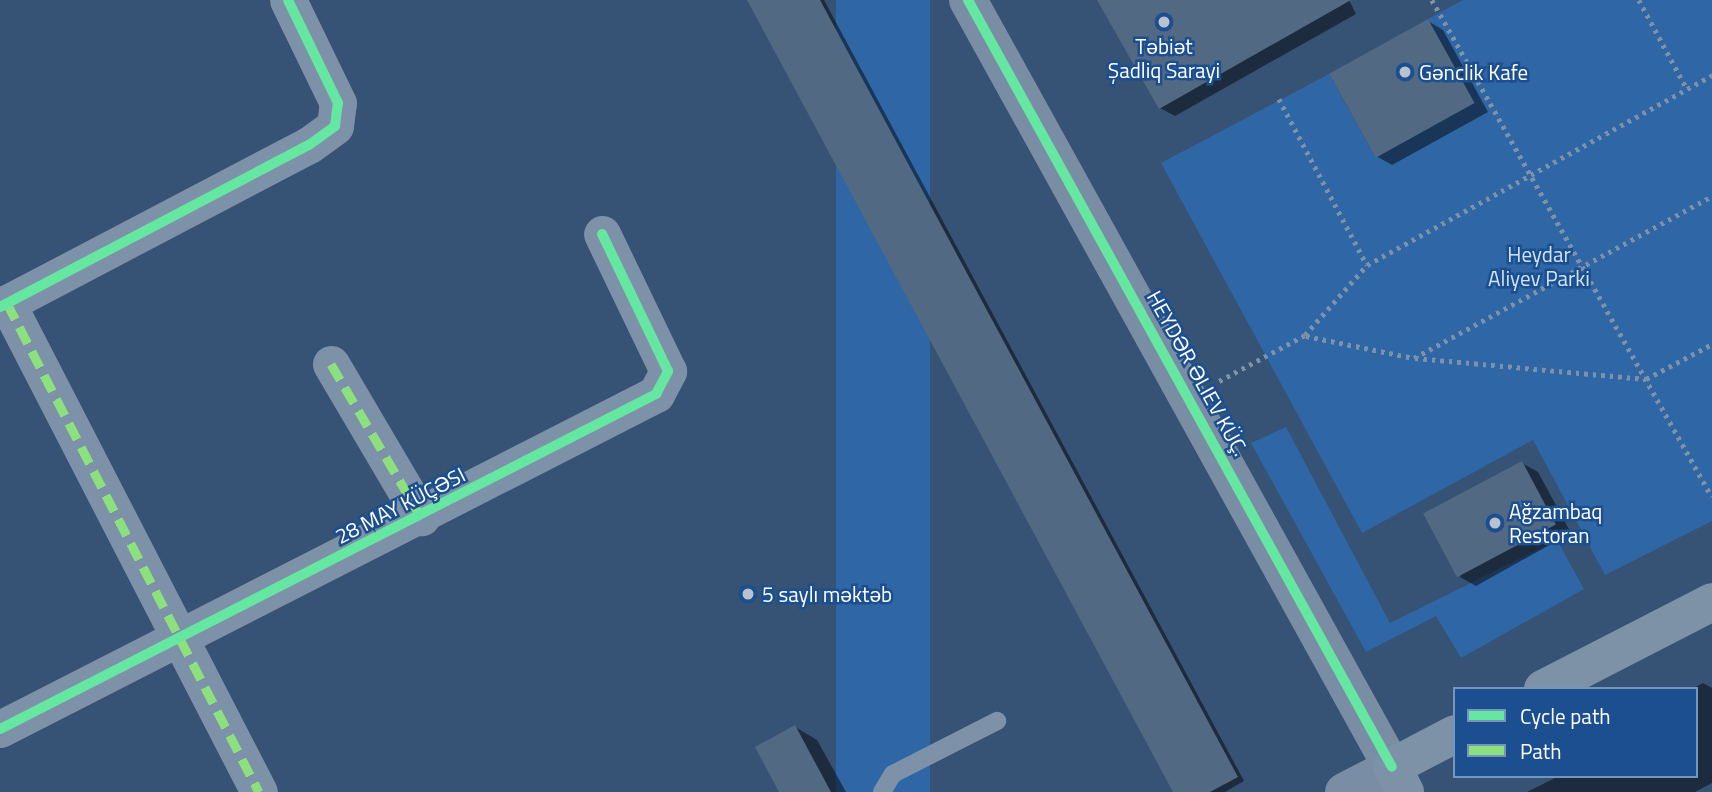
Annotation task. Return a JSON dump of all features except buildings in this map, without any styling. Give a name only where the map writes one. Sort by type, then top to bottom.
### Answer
[{"type":"highway","points":[[1547,687],[1712,602]]},
{"type":"highway","points":[[1398,780],[1453,736]]},
{"type":"street","points":[[259,792],[181,635],[3,305],[309,145],[335,126],[338,103],[288,0]]},
{"type":"street","name":"HEYDƏR ƏLIEV KÜÇ.","points":[[968,0],[1190,396],[1398,780]]},
{"type":"street","name":"28 MAY KÜÇƏSI","points":[[0,729],[181,635],[421,517],[656,394],[665,384],[668,371],[602,234]]},
{"type":"street","points":[[331,364],[421,517]]},
{"type":"street","points":[[1343,792],[1398,780]]},
{"type":"lane","points":[[881,792],[893,774],[997,721]]},
{"type":"path","points":[[1432,0],[1712,497]]},
{"type":"path","points":[[1639,0],[1688,89]]},
{"type":"path","points":[[1190,396],[1305,335],[1367,265],[1712,75]]},
{"type":"path","points":[[1279,99],[1367,265]]},
{"type":"path","points":[[1414,358],[1712,196]]},
{"type":"path","points":[[1305,335],[1414,358],[1646,379],[1712,345]]},
{"type":"green space","points":[[836,0],[930,0],[930,792],[836,792]]},
{"type":"green space","name":"Heydar Aliyev Parki","points":[[1463,0],[1712,0],[1712,521],[1605,575],[1533,440],[1362,533],[1161,163],[1329,74],[1375,157],[1474,103],[1428,19]]},
{"type":"green space","points":[[1286,427],[1390,623],[1557,540],[1584,589],[1461,658],[1436,616],[1366,652],[1251,443]]},
{"type":"marked path","points":[[7,303],[259,792]]},
{"type":"marked path","points":[[331,364],[421,517]]},
{"type":"cycle path","points":[[0,307],[309,145],[335,126],[338,103],[288,0]]},
{"type":"cycle path","points":[[968,0],[1392,767]]},
{"type":"cycle path","points":[[0,729],[656,394],[668,371],[602,234]]},
{"type":"place","name":"Təbiət Şadliq Sarayi","points":[[1164,22]]},
{"type":"place","name":"Gənclik Kafe","points":[[1405,72]]},
{"type":"place","name":"Ağzambaq Restoran","points":[[1495,523]]},
{"type":"place","name":"5 saylı məktəb","points":[[748,594]]}]
